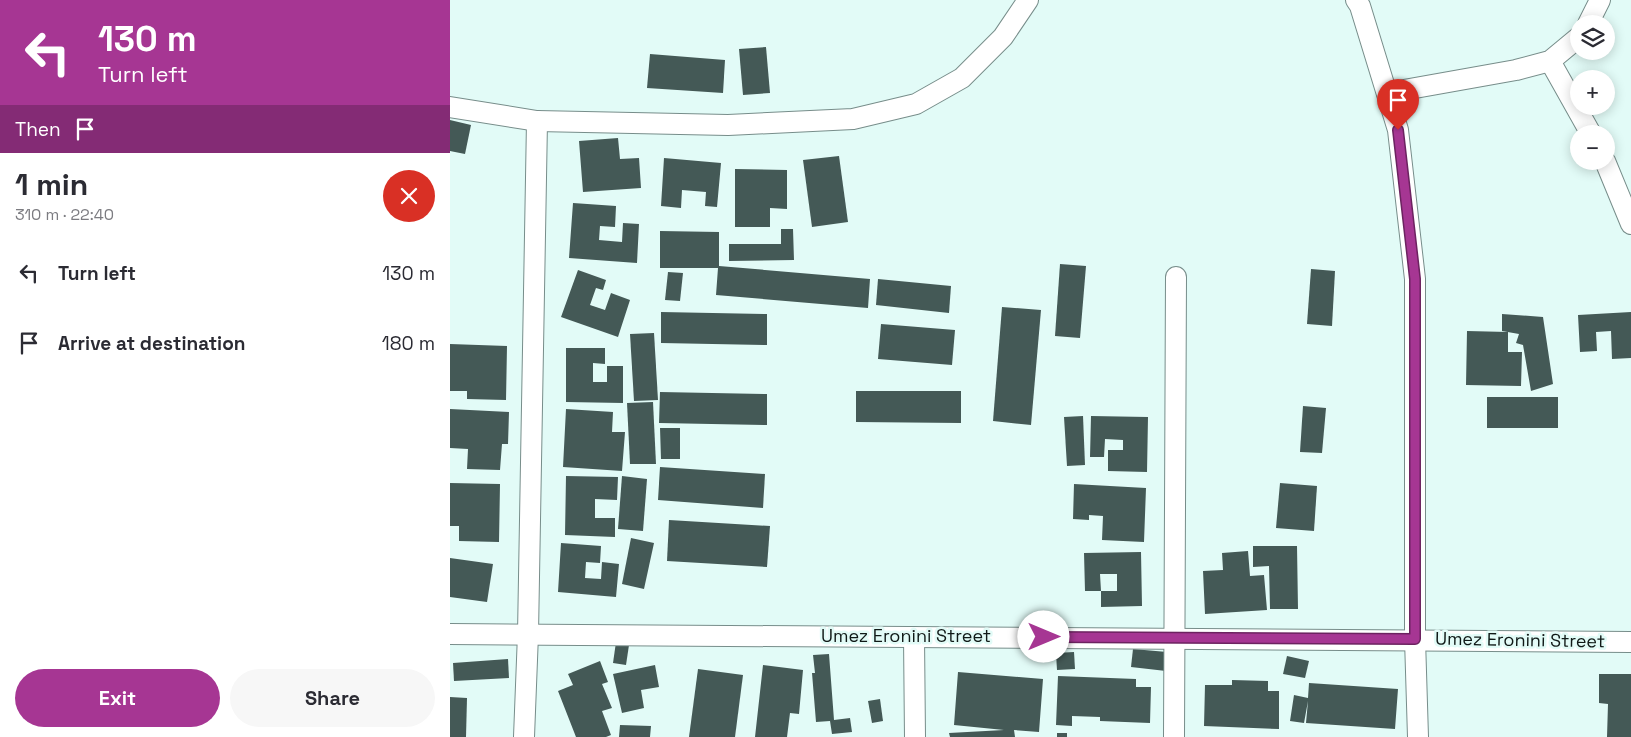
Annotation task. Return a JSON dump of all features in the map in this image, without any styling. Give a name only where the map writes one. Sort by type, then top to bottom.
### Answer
[{"type":"street","points":[[450,107],[536,121],[728,125],[853,119],[916,104],[962,78],[1003,37],[1028,0]]},
{"type":"street","points":[[1356,0],[1360,6],[1398,130],[1415,279],[1415,639],[1418,737]]},
{"type":"street","points":[[1592,15],[1600,0]]},
{"type":"street","points":[[1387,93],[1516,70],[1550,61],[1570,44]]},
{"type":"street","points":[[1550,61],[1586,125]]},
{"type":"street","points":[[524,737],[528,634],[536,121]]},
{"type":"street","points":[[1609,170],[1631,224]]},
{"type":"street","points":[[1174,737],[1176,277]]},
{"type":"street","name":"Umez Eronini Street","points":[[450,634],[1415,639],[1631,642]]},
{"type":"street","points":[[914,637],[915,737]]},
{"type":"building","points":[[766,47],[770,93],[743,95],[739,49]]},
{"type":"building","points":[[650,54],[725,60],[723,93],[647,88]]},
{"type":"building","points":[[450,120],[471,125],[465,154],[450,151]]},
{"type":"building","points":[[618,138],[620,159],[639,158],[641,188],[583,192],[579,141]]},
{"type":"building","points":[[839,156],[848,222],[812,227],[803,160]]},
{"type":"building","points":[[664,158],[721,163],[717,207],[705,206],[706,192],[682,190],[681,208],[661,206]]},
{"type":"building","points":[[735,169],[787,170],[787,209],[770,208],[770,227],[735,227]]},
{"type":"building","points":[[573,203],[616,206],[615,227],[600,226],[599,240],[622,242],[623,223],[639,224],[637,263],[569,258]]},
{"type":"building","points":[[781,229],[793,229],[794,260],[729,261],[729,244],[781,244]]},
{"type":"building","points":[[660,231],[719,232],[719,266],[870,279],[868,308],[716,295],[718,268],[660,268]]},
{"type":"building","points":[[1060,264],[1086,266],[1080,338],[1055,336]]},
{"type":"building","points":[[1311,269],[1335,271],[1332,326],[1307,324]]},
{"type":"building","points":[[578,270],[606,280],[603,290],[596,288],[590,305],[605,310],[611,293],[630,300],[618,337],[561,317]]},
{"type":"building","points":[[668,272],[683,273],[680,301],[665,300]]},
{"type":"building","points":[[878,279],[951,286],[949,313],[876,305]]},
{"type":"building","points":[[1002,307],[1041,310],[1031,425],[993,421]]},
{"type":"building","points":[[661,312],[767,314],[767,345],[661,343]]},
{"type":"building","points":[[1631,312],[1631,358],[1612,359],[1611,331],[1596,332],[1597,351],[1580,352],[1578,315]]},
{"type":"building","points":[[1502,314],[1543,317],[1553,384],[1531,391],[1523,345],[1516,343],[1519,334],[1502,331]]},
{"type":"building","points":[[881,324],[955,330],[952,365],[878,359]]},
{"type":"building","points":[[1467,331],[1508,332],[1508,352],[1522,352],[1521,386],[1466,385]]},
{"type":"building","points":[[654,333],[658,400],[634,401],[630,334]]},
{"type":"building","points":[[450,344],[507,346],[506,400],[467,399],[467,391],[450,391]]},
{"type":"building","points":[[566,348],[605,348],[605,364],[593,363],[593,382],[607,382],[607,366],[623,366],[623,403],[566,402]]},
{"type":"building","points":[[856,391],[961,391],[961,423],[856,422]]},
{"type":"building","points":[[660,392],[767,394],[767,425],[659,423]]},
{"type":"building","points":[[1487,397],[1558,397],[1558,428],[1487,428]]},
{"type":"building","points":[[653,402],[656,464],[630,464],[627,403]]},
{"type":"building","points":[[1303,406],[1326,408],[1322,453],[1300,452]]},
{"type":"building","points":[[450,409],[509,412],[508,444],[502,444],[500,470],[467,469],[468,449],[450,448]]},
{"type":"building","points":[[566,409],[613,412],[612,432],[625,432],[622,471],[563,467]]},
{"type":"building","points":[[1083,416],[1085,465],[1067,466],[1064,417]]},
{"type":"building","points":[[1091,416],[1148,417],[1147,472],[1108,471],[1108,450],[1123,450],[1123,440],[1105,439],[1104,457],[1090,457]]},
{"type":"building","points":[[660,428],[680,428],[680,459],[661,459]]},
{"type":"building","points":[[660,467],[765,474],[763,508],[658,500]]},
{"type":"building","points":[[566,476],[618,477],[617,500],[595,499],[595,518],[615,518],[615,537],[565,535]]},
{"type":"building","points":[[622,476],[647,479],[643,531],[618,529]]},
{"type":"building","points":[[450,483],[500,484],[499,542],[459,541],[459,526],[450,526]]},
{"type":"building","points":[[1280,483],[1317,486],[1314,531],[1276,528]]},
{"type":"building","points":[[1074,484],[1146,488],[1144,542],[1102,540],[1103,516],[1089,515],[1089,520],[1073,519]]},
{"type":"building","points":[[669,520],[770,526],[767,567],[667,561]]},
{"type":"building","points":[[631,538],[654,543],[644,589],[622,584]]},
{"type":"building","points":[[561,543],[601,546],[600,563],[586,562],[585,578],[601,579],[602,562],[619,564],[616,597],[558,592]]},
{"type":"building","points":[[1253,546],[1297,546],[1298,609],[1270,609],[1269,566],[1253,567]]},
{"type":"building","points":[[1248,551],[1250,576],[1264,575],[1267,610],[1205,614],[1203,571],[1223,570],[1222,553]]},
{"type":"building","points":[[1141,552],[1142,606],[1101,607],[1101,591],[1085,591],[1084,553]],"holes":[[[1100,574],[1117,574],[1117,591],[1101,591]]]},
{"type":"building","points":[[450,558],[493,564],[487,602],[450,597]]},
{"type":"building","points":[[616,642],[629,645],[626,665],[613,663]]},
{"type":"building","points":[[1133,649],[1167,652],[1166,671],[1131,667]]},
{"type":"building","points":[[1074,652],[1075,669],[1057,670],[1056,653]]},
{"type":"building","points":[[829,654],[834,720],[850,718],[852,732],[832,734],[830,721],[816,722],[812,673],[815,673],[813,655]]},
{"type":"building","points":[[1287,656],[1309,661],[1305,678],[1283,674]]},
{"type":"building","points":[[508,659],[509,678],[454,681],[453,663]]},
{"type":"building","points":[[600,661],[608,682],[602,684],[612,708],[602,711],[611,735],[606,737],[576,737],[558,691],[573,685],[568,674]]},
{"type":"building","points":[[655,665],[659,687],[641,690],[644,708],[622,713],[613,674]]},
{"type":"building","points":[[763,665],[803,670],[799,714],[790,713],[787,737],[755,737]]},
{"type":"building","points":[[698,669],[743,675],[735,737],[689,737]]},
{"type":"building","points":[[958,672],[1043,679],[1039,732],[1014,730],[1015,737],[950,737],[949,733],[1004,730],[954,725]]},
{"type":"building","points":[[1599,674],[1631,674],[1631,737],[1607,737],[1608,704],[1599,703]]},
{"type":"building","points":[[1058,676],[1136,679],[1136,687],[1151,687],[1150,723],[1100,721],[1100,717],[1072,716],[1072,726],[1056,725]]},
{"type":"building","points":[[1232,680],[1268,681],[1268,691],[1279,691],[1279,729],[1204,726],[1205,685],[1232,685]]},
{"type":"building","points":[[1309,683],[1398,689],[1395,729],[1306,723],[1308,701],[1304,723],[1290,721],[1294,695],[1308,698]]},
{"type":"building","points":[[450,697],[467,698],[466,737],[450,737]]},
{"type":"building","points":[[880,699],[883,721],[872,723],[868,701]]},
{"type":"building","points":[[620,725],[651,726],[650,737],[619,737]]},
{"type":"building","points":[[1057,733],[1067,733],[1067,737],[1057,737]]},
{"type":"route","points":[[1044,637],[1415,639],[1415,279],[1398,130]]}]
